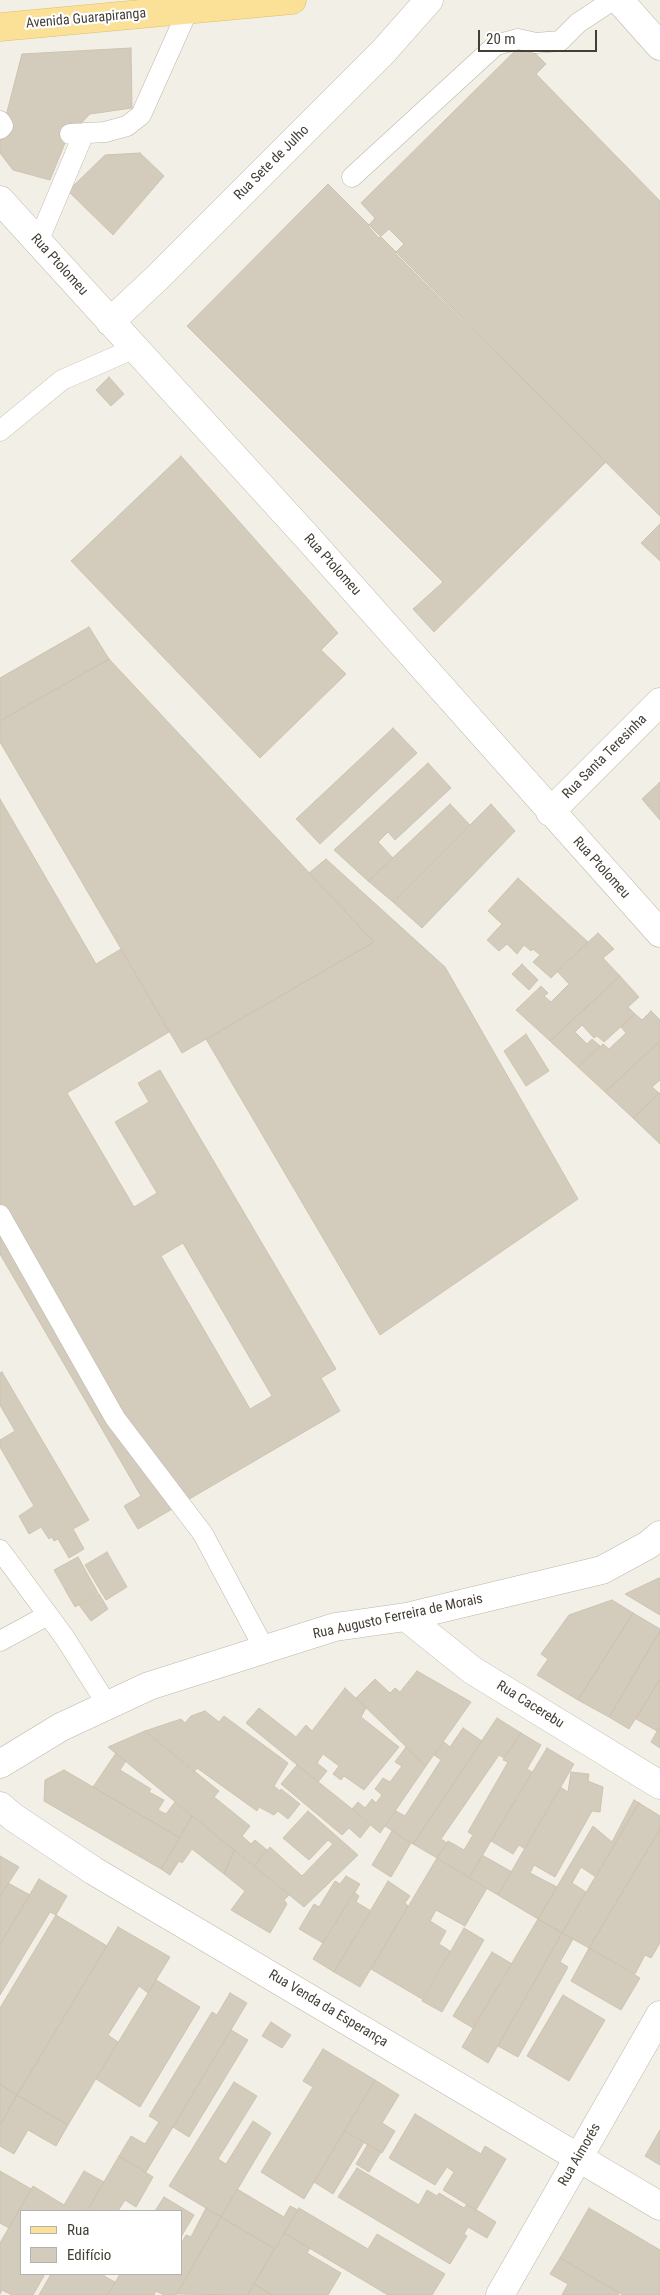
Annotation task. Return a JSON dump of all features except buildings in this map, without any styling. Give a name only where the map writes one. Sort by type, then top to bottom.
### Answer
[{"type":"main road","name":"Avenida Guarapiranga","points":[[0,27],[292,0]]},
{"type":"street","name":"Rua Sete de Julho","points":[[110,322],[165,270],[383,52],[429,0]]},
{"type":"street","points":[[619,0],[660,46]]},
{"type":"street","name":"Rua Ptolomeu","points":[[0,200],[308,538],[550,812],[660,933]]},
{"type":"street","name":"Rua Santa Teresinha","points":[[550,812],[660,702]]},
{"type":"street","name":"Rua Augusto Ferreira de Morais","points":[[0,1764],[61,1727],[149,1686],[335,1627],[406,1617],[602,1570],[648,1545],[660,1535]]},
{"type":"street","name":"Rua Cacerebu","points":[[406,1617],[472,1670],[660,1784]]},
{"type":"street","name":"Rua Venda da Esperança","points":[[0,1806],[12,1817],[94,1871],[660,2206]]},
{"type":"street","name":"Rua Aimorés","points":[[500,2295],[660,2015]]},
{"type":"lane","points":[[352,176],[496,44],[518,39],[536,42],[560,41],[578,23],[613,0]]},
{"type":"lane","points":[[38,242],[77,133],[105,132],[127,126],[141,115],[188,10]]},
{"type":"lane","points":[[0,431],[62,380],[134,349]]},
{"type":"lane","points":[[0,1215],[115,1418],[203,1534],[265,1650]]},
{"type":"lane","points":[[0,1550],[48,1614],[108,1706]]},
{"type":"lane","points":[[0,1641],[48,1614]]}]
